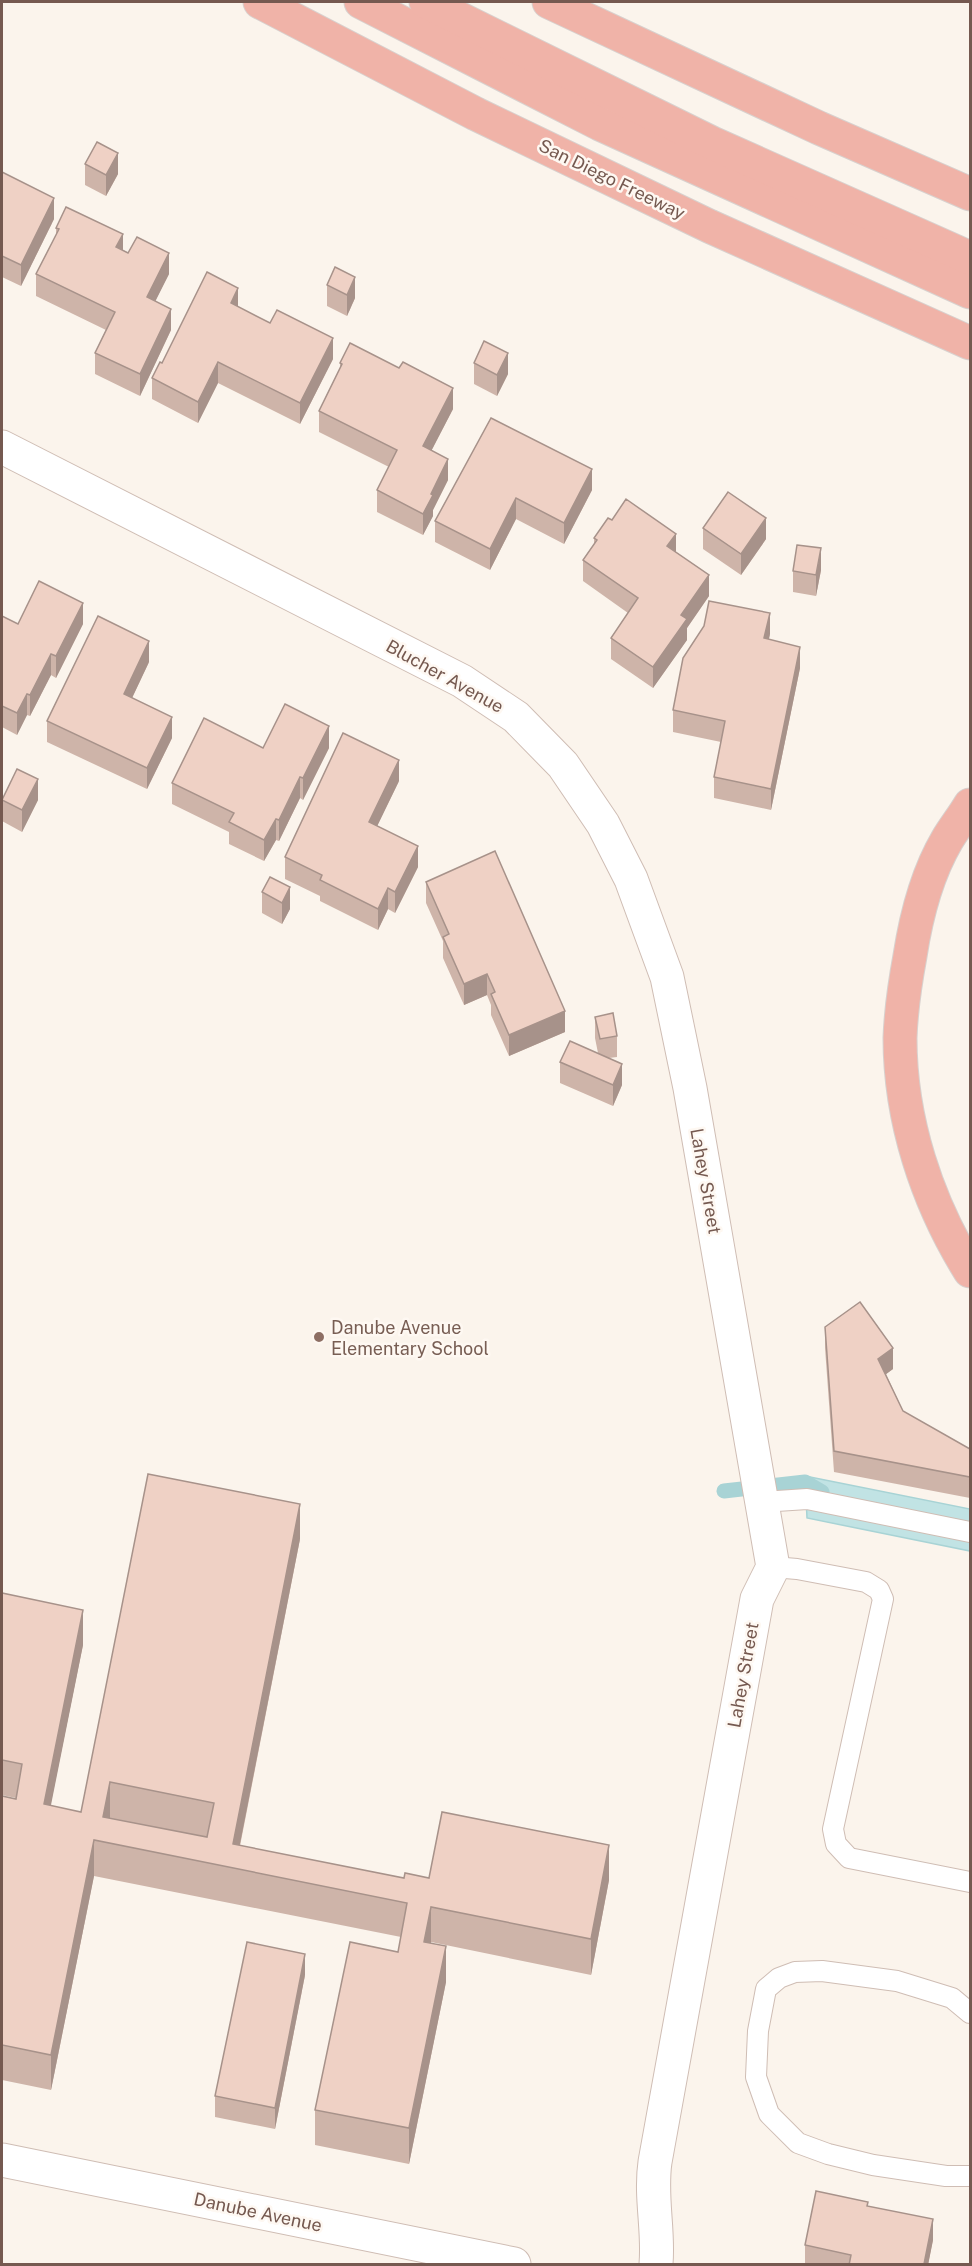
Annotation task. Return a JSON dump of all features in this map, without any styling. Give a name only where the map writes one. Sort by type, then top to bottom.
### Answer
[{"type":"highway","name":"San Diego Freeway","points":[[260,2],[487,119],[709,226],[970,342]]},
{"type":"highway","points":[[361,2],[600,124],[970,292]]},
{"type":"highway","points":[[426,2],[712,143],[970,258]]},
{"type":"highway","points":[[549,2],[819,128],[970,194]]},
{"type":"highway","points":[[970,806],[947,841],[928,885],[913,933],[904,987],[900,1038],[904,1100],[915,1151],[932,1197],[954,1245],[970,1270]]},
{"type":"street","name":"Blucher Avenue","points":[[2,447],[462,681],[516,717],[563,765],[603,824],[631,879],[667,977],[690,1088]]},
{"type":"street","name":"Lahey Street","points":[[656,2265],[658,2249],[652,2180],[655,2162],[757,1599],[773,1568],[690,1088]]},
{"type":"street","name":"Danube Avenue","points":[[2,2160],[514,2265]]},
{"type":"lane","points":[[762,1502],[807,1499],[970,1532]]},
{"type":"lane","points":[[773,1568],[797,1569],[867,1582],[879,1590],[883,1599],[833,1829],[836,1844],[849,1858],[970,1882]]},
{"type":"lane","points":[[970,2013],[952,1998],[897,1981],[822,1971],[795,1972],[779,1978],[766,1989],[758,2031],[756,2077],[769,2114],[798,2143],[828,2154],[873,2165],[946,2176],[970,2176]]},
{"type":"water","points":[[805,1476],[970,1509],[970,1551],[807,1518]]},
{"type":"building","points":[[97,142],[118,153],[106,175],[85,164]]},
{"type":"building","points":[[2,172],[54,198],[21,265],[2,256]]},
{"type":"building","points":[[66,207],[123,234],[116,247],[128,253],[137,237],[169,253],[147,297],[171,309],[140,374],[95,353],[115,312],[36,274],[59,229],[56,228]]},
{"type":"building","points":[[335,267],[355,277],[347,295],[327,285]]},
{"type":"building","points":[[207,272],[238,288],[231,303],[270,323],[277,310],[333,338],[300,403],[218,362],[198,402],[152,378],[160,362],[162,363]]},
{"type":"building","points":[[484,341],[508,353],[497,375],[474,363]]},
{"type":"building","points":[[350,343],[399,368],[403,362],[453,388],[423,446],[448,459],[423,514],[377,490],[397,450],[319,411]]},
{"type":"building","points":[[491,418],[592,469],[564,523],[516,498],[490,549],[435,521]]},
{"type":"building","points":[[728,492],[766,518],[741,554],[703,528]]},
{"type":"building","points":[[626,499],[676,534],[667,546],[709,575],[681,615],[687,619],[653,667],[611,638],[638,598],[583,560],[597,540],[594,538],[608,518],[612,520]]},
{"type":"building","points":[[797,545],[821,548],[816,575],[793,571]]},
{"type":"building","points":[[39,581],[83,603],[56,656],[51,654],[30,695],[27,694],[17,713],[2,706],[2,616],[18,624]]},
{"type":"building","points":[[709,601],[770,613],[764,638],[800,647],[771,789],[714,777],[725,721],[673,710],[683,658],[704,626]]},
{"type":"building","points":[[98,616],[149,641],[124,694],[172,717],[147,768],[47,721]]},
{"type":"building","points":[[285,704],[329,726],[303,778],[300,777],[279,820],[276,819],[264,840],[229,822],[234,813],[172,783],[204,718],[263,748]]},
{"type":"building","points":[[343,733],[399,760],[369,822],[418,846],[395,892],[388,888],[378,909],[320,880],[322,875],[285,857]]},
{"type":"building","points":[[17,769],[38,779],[22,810],[2,800]]},
{"type":"building","points":[[495,851],[565,1011],[509,1035],[491,994],[495,992],[487,974],[464,984],[443,937],[449,934],[426,882]]},
{"type":"building","points":[[270,877],[290,887],[282,903],[262,892]]},
{"type":"building","points":[[613,1013],[617,1036],[600,1039],[595,1017]]},
{"type":"building","points":[[570,1041],[622,1064],[613,1085],[560,1062]]},
{"type":"building","points":[[860,1302],[893,1348],[878,1359],[903,1411],[970,1449],[970,1477],[834,1451],[825,1327]]},
{"type":"building","points":[[148,1474],[300,1504],[233,1844],[404,1878],[405,1873],[429,1878],[442,1812],[609,1845],[591,1939],[431,1907],[424,1942],[446,1946],[409,2128],[315,2110],[350,1942],[398,1952],[407,1903],[94,1840],[51,2055],[2,2045],[2,1796],[16,1799],[22,1764],[2,1760],[2,1593],[83,1610],[44,1804],[81,1812]],"holes":[[[110,1782],[214,1803],[207,1837],[103,1817]]]},
{"type":"building","points":[[247,1942],[305,1954],[275,2108],[215,2096]]},
{"type":"building","points":[[816,2191],[868,2202],[867,2206],[933,2219],[925,2265],[849,2265],[851,2255],[805,2245]]},
{"type":"waterway","points":[[724,1491],[805,1482],[822,1492]]},
{"type":"place","name":"Danube Avenue Elementary School","points":[[319,1337]]}]
